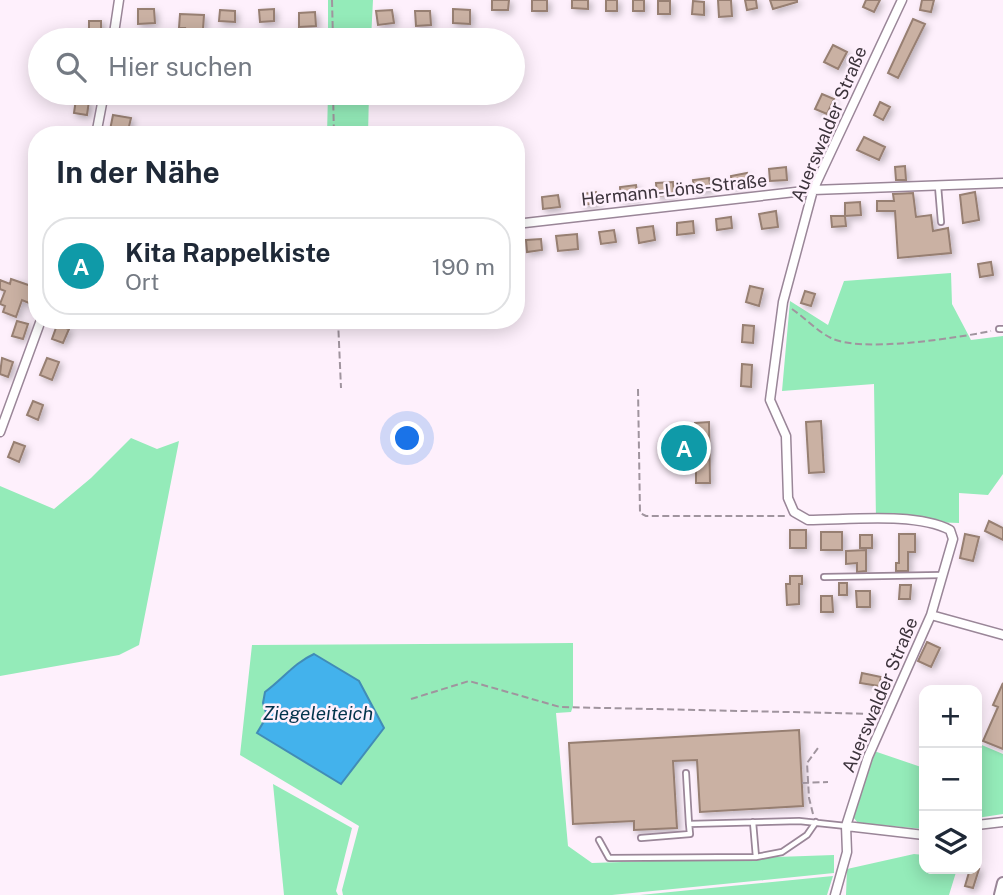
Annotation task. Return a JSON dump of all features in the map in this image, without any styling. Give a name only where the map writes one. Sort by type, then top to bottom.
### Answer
[{"type":"main road","points":[[1000,895],[1003,883]]},
{"type":"street","points":[[115,28],[119,0]]},
{"type":"street","name":"Auerswalder Straße","points":[[835,895],[846,852],[846,826],[868,757],[931,615],[953,539],[950,530],[939,524],[920,520],[808,520],[794,512],[788,498],[786,436],[770,400],[783,302],[813,190],[902,0]]},
{"type":"street","points":[[98,126],[102,105]]},
{"type":"street","name":"Hermann-Löns-Straße","points":[[525,222],[813,190],[1003,183]]},
{"type":"street","points":[[0,432],[38,329]]},
{"type":"street","name":"Auerswalder Straße","points":[[931,615],[1003,635]]},
{"type":"street","points":[[982,824],[1003,822]]},
{"type":"street","points":[[846,826],[919,834]]},
{"type":"lane","points":[[938,185],[941,222]]},
{"type":"lane","points":[[824,577],[942,575]]},
{"type":"lane","points":[[642,838],[690,834],[686,773]]},
{"type":"lane","points":[[753,822],[755,858]]},
{"type":"lane","points":[[599,841],[609,858],[755,858],[782,852],[807,835],[816,822]]},
{"type":"lane","points":[[689,824],[816,822],[846,826]]},
{"type":"path","points":[[332,0],[333,28]]},
{"type":"path","points":[[333,105],[334,126]]},
{"type":"path","points":[[783,302],[831,338],[852,345],[953,339],[1001,329]]},
{"type":"path","points":[[338,329],[341,388]]},
{"type":"path","points":[[638,389],[640,513],[646,516],[785,518],[794,512]]},
{"type":"path","points":[[411,699],[469,681],[560,707],[887,714]]},
{"type":"path","points":[[816,822],[812,814],[807,763],[818,748]]},
{"type":"path","points":[[802,783],[828,782]]},
{"type":"green space","points":[[328,0],[373,0],[372,28],[328,28]]},
{"type":"green space","points":[[328,105],[369,105],[368,126],[327,126]]},
{"type":"green space","points":[[951,273],[952,304],[971,340],[1003,336],[1003,474],[988,495],[959,493],[959,523],[876,520],[874,384],[782,391],[790,301],[828,325],[844,281]]},
{"type":"green space","points":[[131,438],[157,449],[179,441],[139,645],[119,655],[0,676],[0,486],[54,509],[91,478]]},
{"type":"green space","points":[[573,643],[573,706],[571,712],[556,713],[568,846],[592,863],[834,855],[834,873],[612,895],[343,895],[342,890],[359,826],[240,755],[252,645]],"holes":[[[290,669],[341,783],[257,733],[267,716],[266,694]]]},
{"type":"green space","points":[[982,745],[1003,754],[1003,814],[982,817]]},
{"type":"green space","points":[[874,751],[919,766],[919,829],[858,823],[853,817]]},
{"type":"green space","points":[[273,784],[352,828],[336,891],[338,895],[284,895]]},
{"type":"green space","points":[[914,854],[919,854],[919,874],[955,874],[949,895],[846,895],[847,869]]},
{"type":"green space","points":[[833,876],[827,895],[640,895]]},
{"type":"water","name":"Ziegeleiteich","points":[[314,654],[359,681],[384,728],[341,784],[257,733],[267,716],[263,703],[265,692],[300,662]]},
{"type":"building","points":[[492,0],[509,0],[508,10],[492,10]]},
{"type":"building","points":[[532,0],[547,0],[547,11],[532,11]]},
{"type":"building","points":[[572,0],[588,0],[588,9],[572,8]]},
{"type":"building","points":[[606,0],[617,0],[617,11],[606,11]]},
{"type":"building","points":[[633,0],[644,0],[644,11],[633,11]]},
{"type":"building","points":[[718,0],[731,0],[732,16],[719,17]]},
{"type":"building","points":[[745,0],[756,0],[757,8],[747,10]]},
{"type":"building","points":[[770,0],[797,0],[797,2],[773,9]]},
{"type":"building","points":[[866,0],[880,0],[874,12],[863,7]]},
{"type":"building","points":[[922,0],[934,0],[931,12],[920,10]]},
{"type":"building","points":[[658,1],[670,1],[670,14],[658,14]]},
{"type":"building","points":[[693,1],[704,2],[704,15],[692,14]]},
{"type":"building","points":[[138,9],[154,9],[155,23],[138,24]]},
{"type":"building","points":[[274,9],[274,21],[260,22],[259,10]]},
{"type":"building","points":[[453,9],[470,10],[470,24],[453,23]]},
{"type":"building","points":[[220,10],[235,11],[235,22],[219,21]]},
{"type":"building","points":[[392,10],[394,23],[378,25],[376,11]]},
{"type":"building","points":[[415,11],[430,11],[431,25],[416,26]]},
{"type":"building","points":[[315,12],[316,26],[299,27],[299,13]]},
{"type":"building","points":[[180,14],[204,15],[203,28],[179,28]]},
{"type":"building","points":[[913,19],[925,24],[898,78],[888,73]]},
{"type":"building","points":[[89,21],[101,21],[101,28],[89,28]]},
{"type":"building","points":[[833,45],[847,52],[838,69],[824,62]]},
{"type":"building","points":[[822,94],[834,99],[827,114],[815,109]]},
{"type":"building","points":[[880,102],[890,107],[883,120],[874,115]]},
{"type":"building","points":[[75,105],[88,105],[87,115],[74,113]]},
{"type":"building","points":[[113,115],[131,118],[129,126],[111,126]]},
{"type":"building","points":[[864,137],[885,147],[879,160],[857,150]]},
{"type":"building","points":[[905,166],[906,180],[896,180],[895,167]]},
{"type":"building","points":[[786,167],[787,180],[770,181],[769,169]]},
{"type":"building","points":[[747,173],[749,184],[732,187],[731,176]]},
{"type":"building","points":[[709,178],[711,189],[694,191],[693,180]]},
{"type":"building","points":[[673,182],[674,194],[657,196],[656,183]]},
{"type":"building","points":[[636,185],[638,197],[621,200],[620,187]]},
{"type":"building","points":[[596,192],[598,203],[583,205],[581,194]]},
{"type":"building","points":[[975,192],[979,220],[963,223],[960,195]]},
{"type":"building","points":[[913,193],[916,217],[931,215],[933,231],[948,228],[951,253],[898,258],[895,211],[877,211],[877,201],[894,201],[893,194]]},
{"type":"building","points":[[558,195],[560,207],[543,209],[542,197]]},
{"type":"building","points":[[860,202],[861,215],[845,216],[845,203]]},
{"type":"building","points":[[776,211],[778,227],[762,229],[759,214]]},
{"type":"building","points":[[831,216],[845,216],[846,226],[832,227]]},
{"type":"building","points":[[731,217],[732,228],[717,230],[716,219]]},
{"type":"building","points":[[693,221],[694,233],[677,235],[677,223]]},
{"type":"building","points":[[653,226],[655,240],[639,243],[637,228]]},
{"type":"building","points":[[614,230],[616,242],[601,244],[599,232]]},
{"type":"building","points":[[577,234],[578,249],[558,251],[556,236]]},
{"type":"building","points":[[541,239],[542,250],[527,252],[526,240]]},
{"type":"building","points":[[991,262],[993,275],[980,277],[978,264]]},
{"type":"building","points":[[11,279],[28,285],[28,302],[22,300],[16,317],[3,312],[5,306],[0,304],[5,291],[0,289],[0,280],[10,284]]},
{"type":"building","points":[[750,286],[763,289],[759,306],[746,302]]},
{"type":"building","points":[[805,291],[815,294],[811,306],[801,303]]},
{"type":"building","points":[[17,321],[28,324],[23,339],[12,336]]},
{"type":"building","points":[[743,325],[754,326],[753,343],[742,342]]},
{"type":"building","points":[[56,329],[69,329],[63,343],[52,339]]},
{"type":"building","points":[[2,358],[13,362],[8,377],[0,374]]},
{"type":"building","points":[[47,358],[59,362],[52,380],[40,375]]},
{"type":"building","points":[[742,364],[752,365],[751,387],[741,386]]},
{"type":"building","points":[[33,401],[43,405],[38,420],[27,415]]},
{"type":"building","points":[[821,421],[824,472],[809,473],[806,422]]},
{"type":"building","points":[[709,422],[710,483],[696,483],[696,455],[660,453],[659,442],[696,442],[695,423]]},
{"type":"building","points":[[14,442],[25,446],[19,462],[8,457]]},
{"type":"building","points":[[989,521],[1003,528],[1003,540],[985,531]]},
{"type":"building","points":[[790,530],[806,530],[806,548],[790,548]]},
{"type":"building","points":[[821,532],[842,532],[842,550],[821,550]]},
{"type":"building","points":[[899,534],[915,534],[915,552],[908,552],[908,571],[896,571],[896,563],[899,563]]},
{"type":"building","points":[[965,534],[979,537],[973,561],[960,558]]},
{"type":"building","points":[[860,535],[872,535],[872,548],[860,548]]},
{"type":"building","points":[[866,550],[866,571],[857,572],[857,563],[846,564],[846,551]]},
{"type":"building","points":[[790,576],[802,576],[802,584],[799,584],[799,604],[787,605],[786,584],[790,584]]},
{"type":"building","points":[[839,583],[847,583],[847,595],[839,595]]},
{"type":"building","points":[[900,585],[911,585],[910,599],[899,599]]},
{"type":"building","points":[[856,591],[870,591],[870,607],[857,607]]},
{"type":"building","points":[[821,596],[832,596],[833,612],[821,612]]},
{"type":"building","points":[[927,642],[940,648],[931,667],[918,661]]},
{"type":"building","points":[[862,673],[881,677],[879,686],[860,683]]},
{"type":"building","points":[[1003,683],[1003,749],[983,741],[998,707],[993,705]]},
{"type":"building","points":[[799,730],[803,806],[700,812],[697,760],[673,761],[677,828],[634,830],[634,821],[573,824],[569,743]]},
{"type":"building","points":[[969,874],[977,874],[973,888],[965,886]]},
{"type":"place","name":"Kita Rappelkiste","points":[[684,448]]}]
